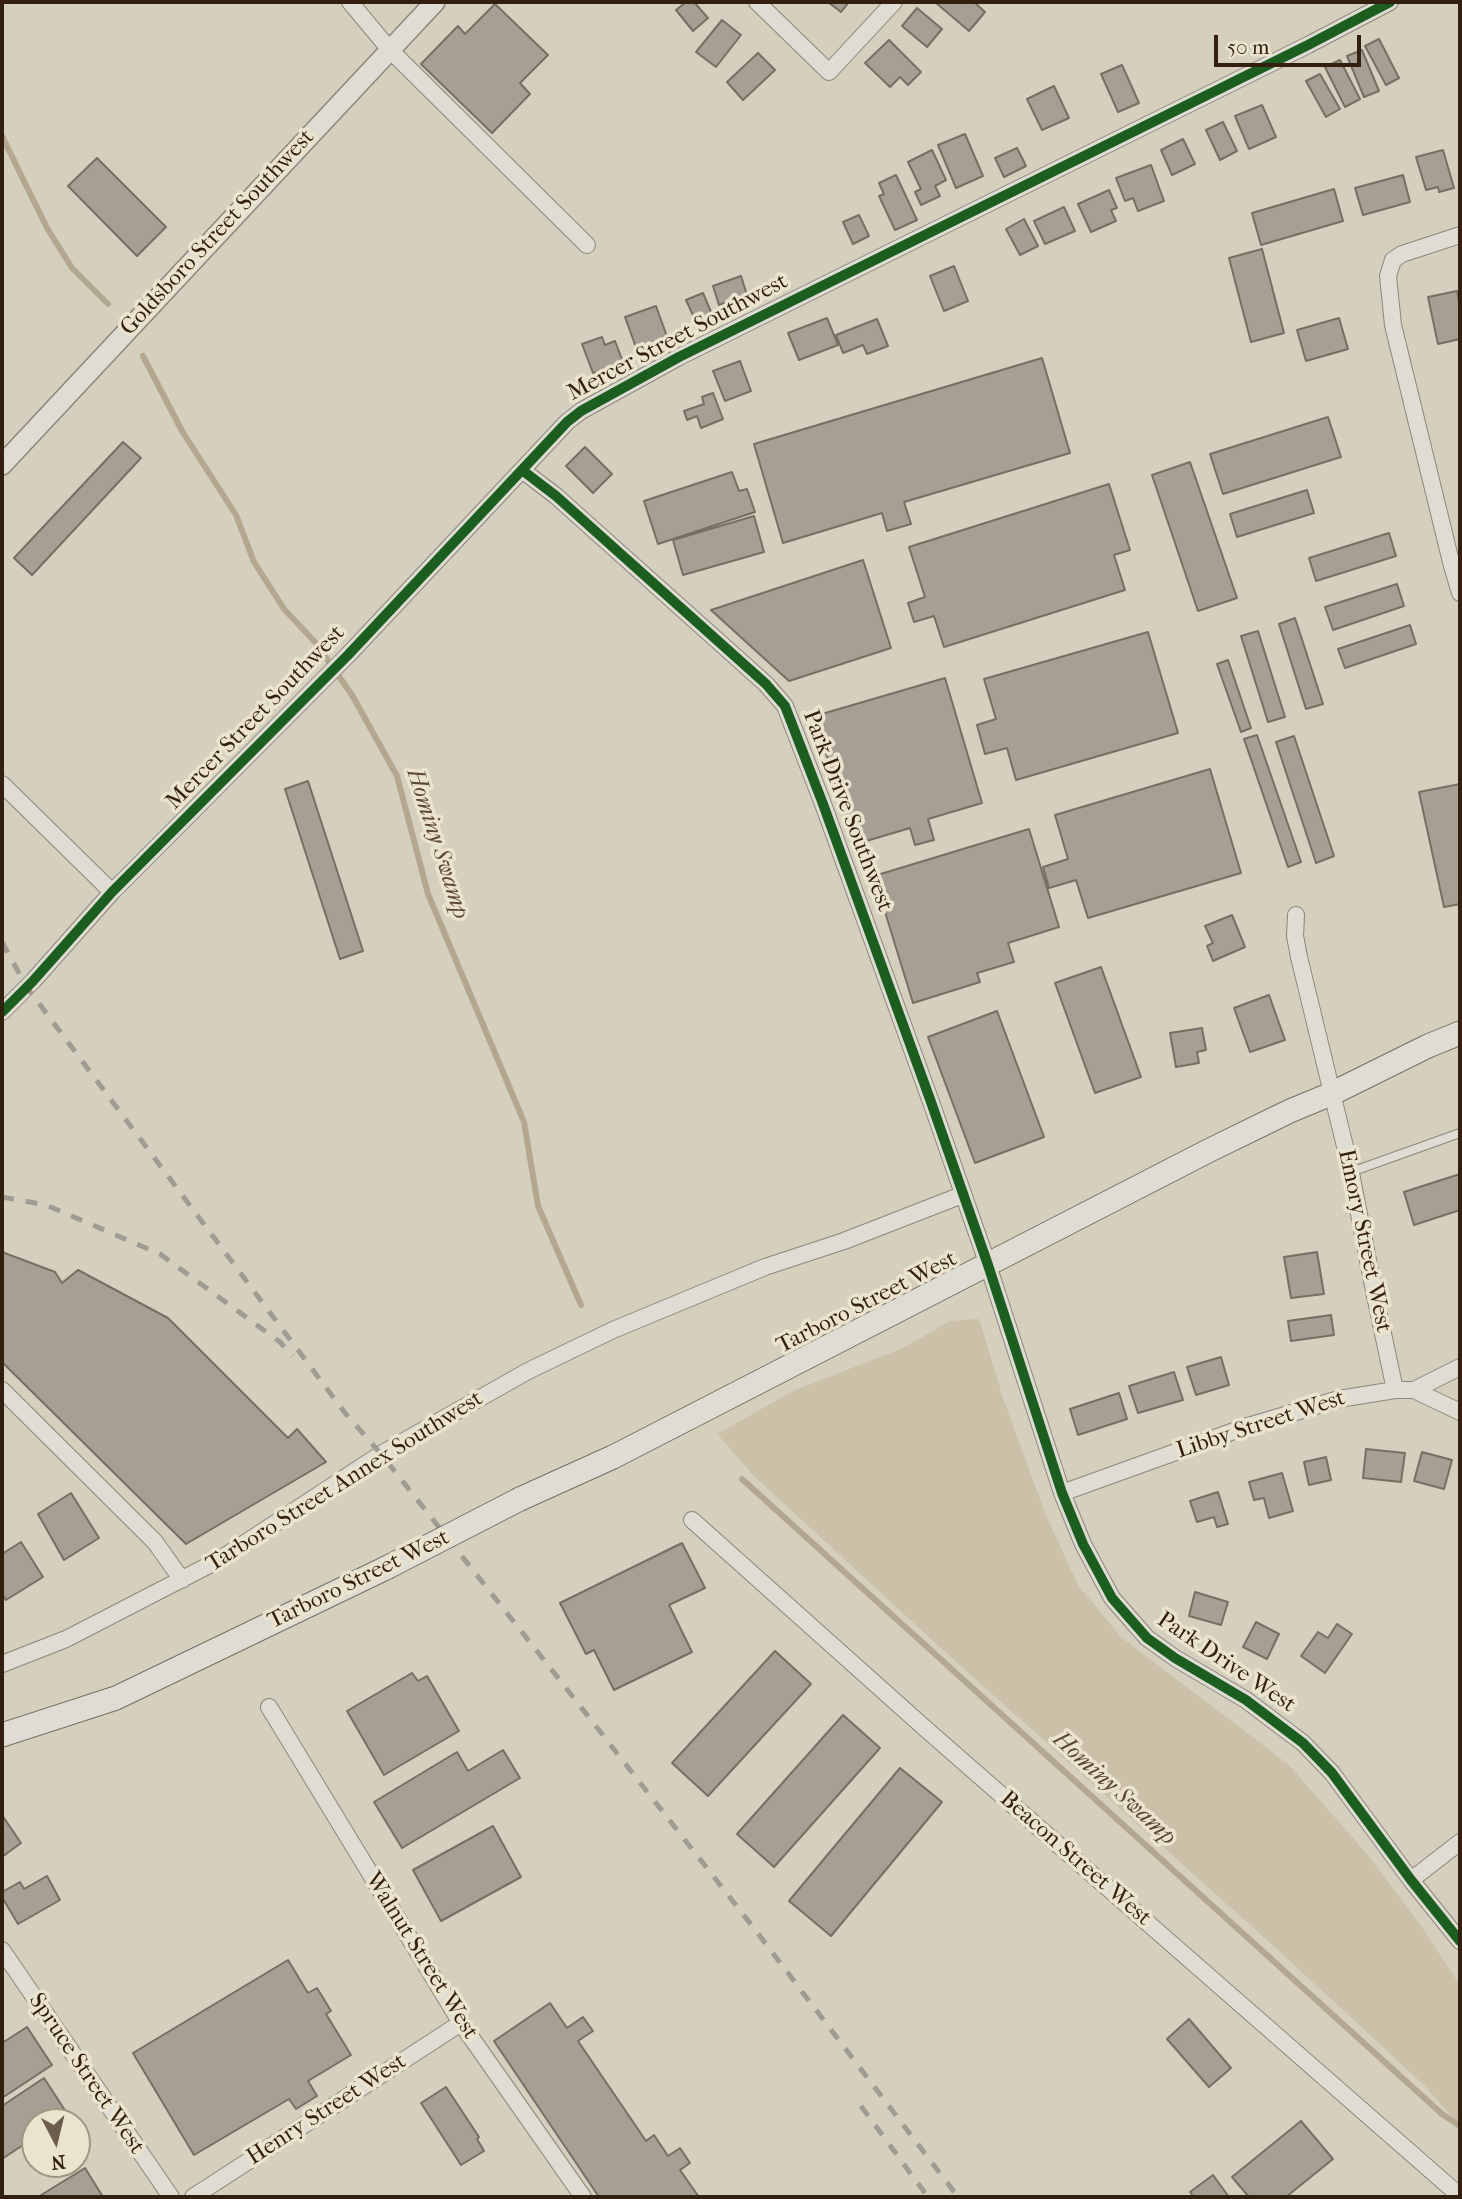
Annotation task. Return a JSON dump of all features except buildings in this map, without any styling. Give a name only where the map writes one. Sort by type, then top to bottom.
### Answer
[{"type":"main road","name":"Tarboro Street West","points":[[2,1735],[116,1698],[386,1568],[520,1499],[613,1457],[1210,1150],[1428,1046],[1459,1038]]},
{"type":"street","points":[[350,2],[390,50],[587,245]]},
{"type":"street","name":"Goldsboro Street Southwest","points":[[2,465],[435,2]]},
{"type":"street","points":[[757,2],[829,72],[894,2]]},
{"type":"street","name":"Mercer Street Southwest","points":[[2,1012],[113,892],[348,655],[567,422],[581,411],[679,357],[1390,2]]},
{"type":"street","points":[[1460,235],[1402,254],[1393,260],[1388,276],[1393,325],[1460,593]]},
{"type":"street","name":"Park Drive Southwest","points":[[522,470],[556,496],[766,684],[785,706],[823,804],[988,1265]]},
{"type":"street","points":[[2,784],[113,892]]},
{"type":"street","name":"Emory Street West","points":[[1296,915],[1298,957],[1351,1172],[1395,1390]]},
{"type":"street","name":"Tarboro Street Annex Southwest","points":[[2,1664],[66,1639],[219,1560],[381,1454],[528,1371],[613,1330],[752,1272],[845,1241],[962,1195]]},
{"type":"street","name":"Park Drive West","points":[[988,1265],[1062,1493],[1099,1577],[1126,1616],[1147,1638],[1246,1700],[1303,1743],[1332,1773],[1460,1941]]},
{"type":"street","name":"Libby Street West","points":[[1062,1493],[1245,1427],[1339,1399],[1395,1390],[1415,1390],[1460,1367]]},
{"type":"street","points":[[2,1390],[155,1542],[182,1580]]},
{"type":"street","points":[[1415,1390],[1460,1412]]},
{"type":"street","name":"Beacon Street West","points":[[692,1520],[927,1730],[1460,2196]]},
{"type":"street","name":"Walnut Street West","points":[[269,1707],[461,2023],[583,2197]]},
{"type":"street","points":[[1411,1880],[1460,1842]]},
{"type":"street","name":"Spruce Street West","points":[[2,1950],[171,2197]]},
{"type":"street","name":"Henry Street West","points":[[193,2197],[461,2023]]},
{"type":"lane","points":[[1351,1172],[1460,1133]]},
{"type":"shaded area","points":[[979,1319],[1003,1398],[1045,1513],[1078,1585],[1121,1637],[1289,1765],[1367,1854],[1421,1926],[1460,1985],[1460,2126],[1424,2085],[1278,1950],[932,1640],[754,1476],[717,1434],[793,1391],[903,1348],[950,1321]]},
{"type":"waterway","name":"Hominy Swamp","points":[[2,136],[47,228],[72,268],[108,304]]},
{"type":"waterway","name":"Hominy Swamp","points":[[143,356],[182,431],[236,515],[254,562],[284,609],[315,642],[352,695],[397,776],[428,894],[524,1122],[538,1206],[581,1305]]},
{"type":"waterway","name":"Hominy Swamp","points":[[742,1479],[1442,2114],[1460,2126]]},
{"type":"railway","points":[[2,942],[26,986],[345,1413],[381,1454],[753,1927],[958,2197]]},
{"type":"railway","points":[[2,1197],[46,1205],[160,1254],[280,1342],[293,1356]]},
{"type":"railway","points":[[861,2106],[928,2197]]},
{"type":"cycle path","points":[[2,1012],[112,892],[348,655],[567,422],[581,411],[679,357],[1390,2]]},
{"type":"cycle path","points":[[522,470],[556,496],[766,684],[785,706],[931,1102],[988,1265],[1062,1493],[1083,1544],[1112,1598],[1147,1638],[1246,1700],[1303,1743],[1332,1773],[1460,1941]]}]
